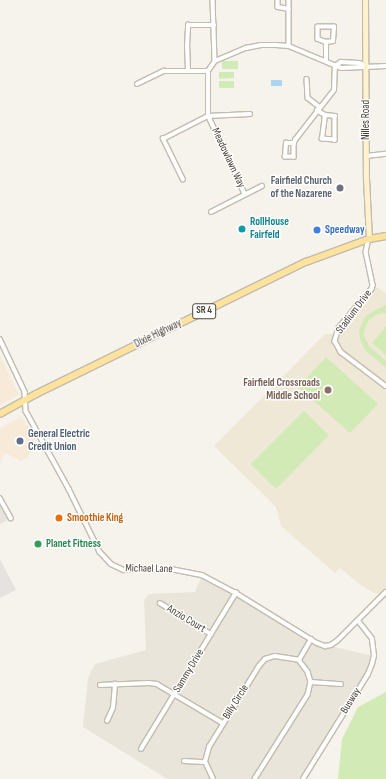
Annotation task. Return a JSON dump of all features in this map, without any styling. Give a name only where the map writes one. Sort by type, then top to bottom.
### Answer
[{"type":"main road","name":"Dixie Highway","points":[[0,414],[301,264],[369,239],[386,236]]},
{"type":"street","points":[[213,0],[215,61]]},
{"type":"street","points":[[278,0],[278,7],[289,9]]},
{"type":"street","points":[[289,0],[289,46]]},
{"type":"street","name":"Nilles Road","points":[[365,0],[366,156],[369,239]]},
{"type":"street","points":[[188,70],[188,25],[214,24]]},
{"type":"street","points":[[318,27],[334,27],[333,41],[326,42],[318,39],[318,27]]},
{"type":"street","points":[[326,42],[326,60]]},
{"type":"street","points":[[183,180],[163,138],[208,116],[208,70],[215,61],[246,48],[261,45],[289,46],[326,60],[335,66]]},
{"type":"street","points":[[335,66],[342,62],[386,66]]},
{"type":"street","points":[[294,143],[318,108],[334,90],[335,66]]},
{"type":"street","points":[[138,84],[164,71],[208,70]]},
{"type":"street","points":[[307,79],[308,98],[325,116],[322,139],[335,140],[335,116],[325,116]]},
{"type":"street","name":"Meadowlawn Way","points":[[245,195],[208,116],[250,114]]},
{"type":"street","points":[[366,156],[386,154]]},
{"type":"street","points":[[211,212],[262,186]]},
{"type":"street","name":"Stadium Drive","points":[[369,239],[366,252],[373,285],[372,289],[339,328],[335,341],[341,352],[386,386]]},
{"type":"street","name":"Michael Lane","points":[[0,339],[25,392],[26,411],[69,489],[100,552],[111,564],[124,570],[171,569],[191,572],[211,578],[325,646],[331,645],[358,621]]},
{"type":"street","points":[[0,498],[11,518]]},
{"type":"street","points":[[358,621],[386,592]]},
{"type":"street","name":"Sammy Drive","points":[[141,749],[236,593]]},
{"type":"street","name":"Anzio Court","points":[[160,603],[211,634]]},
{"type":"street","name":"Busway","points":[[303,779],[368,674],[372,664],[374,656],[372,639],[358,621]]},
{"type":"street","points":[[254,779],[308,695],[311,682],[308,672],[299,660],[311,639]]},
{"type":"street","name":"Billy Circle","points":[[205,762],[209,747],[258,666],[265,659],[275,656],[299,660]]},
{"type":"street","points":[[311,682],[341,684]]},
{"type":"street","points":[[107,721],[113,708],[115,684]]},
{"type":"street","points":[[100,685],[157,684],[223,723]]},
{"type":"street","points":[[184,761],[205,762],[213,779]]},
{"type":"shaded area","name":"Fairfield Crossroads Middle School","points":[[373,285],[386,293],[386,592],[384,594],[374,593],[362,586],[340,568],[335,573],[281,526],[276,507],[214,446],[325,334],[336,334]]},
{"type":"shaded area","points":[[0,355],[19,395],[0,405]]},
{"type":"shaded area","points":[[21,417],[36,437],[28,457],[21,461],[5,453],[0,463],[0,428]]},
{"type":"shaded area","points":[[0,498],[11,518],[0,524]]},
{"type":"shaded area","points":[[0,559],[16,590],[0,598]]},
{"type":"shaded area","points":[[202,575],[317,643],[374,656],[372,664],[303,779],[167,779],[83,727],[88,678],[95,664],[146,650],[144,600],[149,594],[195,592]]},
{"type":"green space","points":[[222,61],[238,61],[238,69],[222,69]]},
{"type":"green space","points":[[219,72],[234,72],[234,78],[219,79]]},
{"type":"green space","points":[[219,81],[234,81],[234,88],[219,88]]},
{"type":"green space","points":[[386,305],[386,313],[377,314],[369,320],[365,328],[364,335],[369,346],[386,361],[386,368],[365,350],[360,339],[359,331],[363,320],[368,314]]},
{"type":"green space","points":[[386,326],[386,355],[372,343]]},
{"type":"green space","points":[[326,357],[378,404],[350,433],[298,387]]},
{"type":"green space","points":[[304,411],[329,435],[276,489],[251,464]]},
{"type":"green space","points":[[386,692],[386,779],[338,779],[342,739],[358,707]]},
{"type":"water","points":[[271,80],[282,80],[282,86],[271,86]]},
{"type":"place","name":"Fairfield Church of the Nazarene","points":[[340,188]]},
{"type":"place","name":"RollHouse Fairfeld","points":[[242,229]]},
{"type":"place","name":"Speedway","points":[[317,230]]},
{"type":"place","name":"Fairfield Crossroads Middle School","points":[[328,390]]},
{"type":"place","name":"General Electric Credit Union","points":[[20,441]]},
{"type":"place","name":"Smoothie King","points":[[59,518]]},
{"type":"place","name":"Planet Fitness","points":[[38,544]]}]
